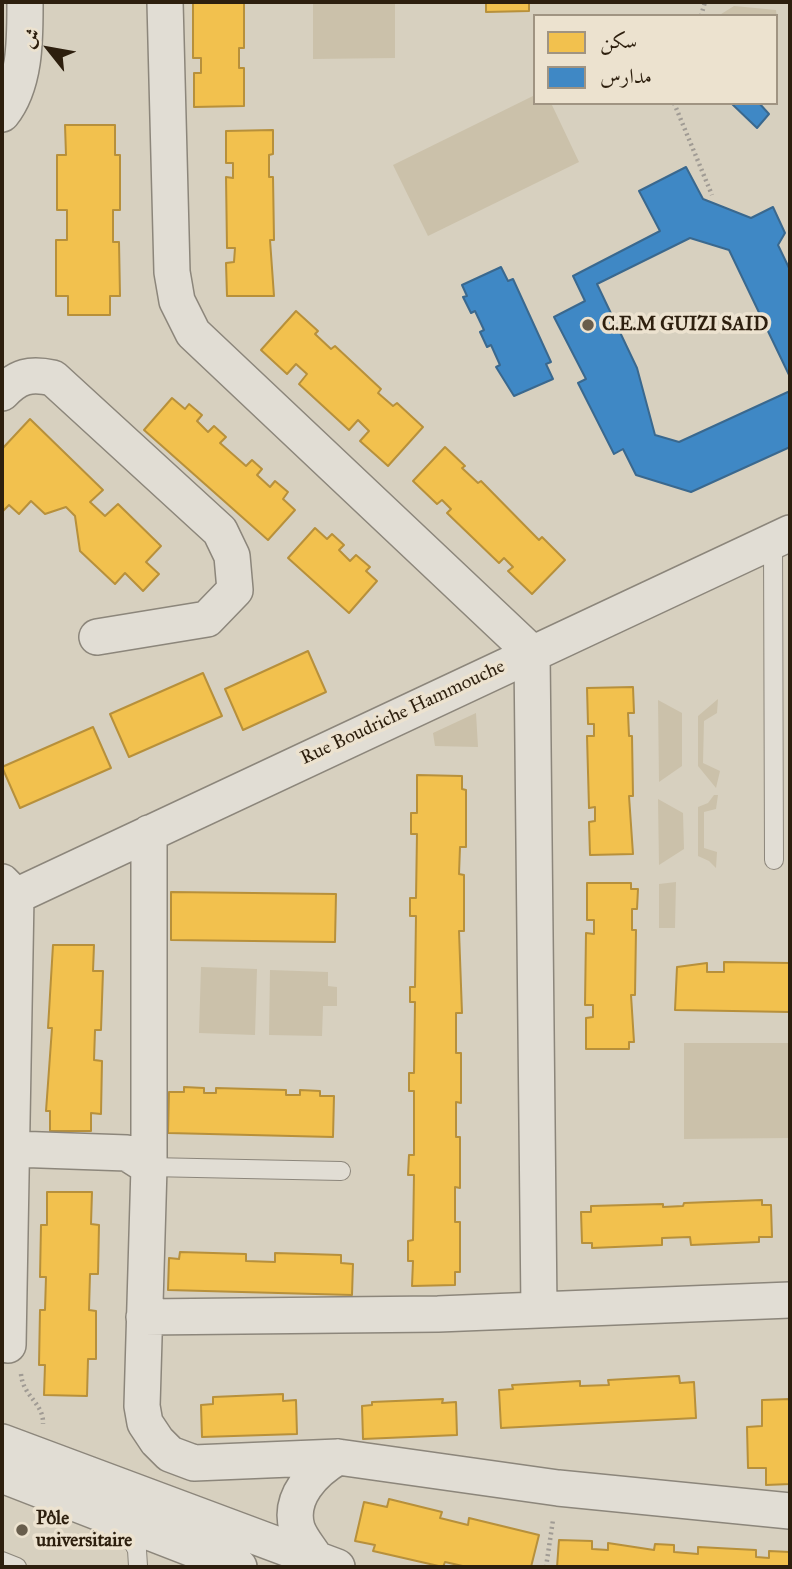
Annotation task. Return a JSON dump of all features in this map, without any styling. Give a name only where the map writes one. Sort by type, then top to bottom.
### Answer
[{"type":"street","points":[[2,114],[11,97],[22,63],[25,2]]},
{"type":"street","points":[[165,2],[172,272],[177,300],[193,333],[532,653],[539,1310]]},
{"type":"street","points":[[2,393],[14,380],[34,374],[53,378],[220,531],[232,556],[235,590],[207,620],[97,637]]},
{"type":"street","name":"Rue Boudriche Hammouche","points":[[9,889],[149,833],[782,537]]},
{"type":"street","points":[[149,833],[149,1167],[142,1406],[145,1423],[170,1454],[194,1463],[284,1484],[300,1494],[322,1466],[338,1457]]},
{"type":"street","points":[[8,1345],[13,1149],[9,889]]},
{"type":"street","points":[[13,1149],[127,1153],[149,1167]]},
{"type":"street","points":[[144,1317],[539,1310],[790,1300]]},
{"type":"street","points":[[2,1442],[327,1564]]},
{"type":"street","points":[[234,1531],[255,1527],[274,1514],[284,1484],[338,1457],[558,1488],[790,1511]]},
{"type":"street","points":[[2,1475],[239,1567]]},
{"type":"street","points":[[284,1484],[298,1530],[327,1564]]},
{"type":"lane","points":[[774,860],[782,537]]},
{"type":"lane","points":[[149,1167],[341,1171]]},
{"type":"lane","points":[[123,1522],[137,1550],[138,1567]]},
{"type":"lane","points":[[138,1567],[151,1551],[170,1539]]},
{"type":"lane","points":[[2,1561],[17,1567]]},
{"type":"path","points":[[675,105],[712,195]]},
{"type":"path","points":[[8,1345],[17,1357],[26,1395],[38,1404],[43,1416]]},
{"type":"path","points":[[546,1567],[558,1488]]},
{"type":"shaded area","points":[[313,2],[395,2],[395,58],[313,59]]},
{"type":"shaded area","points":[[734,6],[776,10],[776,14],[721,14]]},
{"type":"shaded area","points":[[533,96],[533,105],[552,105],[579,162],[428,236],[393,165]]},
{"type":"shaded area","points":[[718,699],[717,713],[704,721],[703,763],[720,771],[716,788],[698,766],[698,716]]},
{"type":"shaded area","points":[[658,700],[682,713],[682,766],[659,782]]},
{"type":"shaded area","points":[[476,713],[478,747],[435,746],[433,733]]},
{"type":"shaded area","points":[[714,795],[718,795],[716,809],[704,812],[704,848],[717,852],[716,868],[698,856],[698,807],[708,803]]},
{"type":"shaded area","points":[[658,799],[683,813],[684,849],[659,865]]},
{"type":"shaded area","points":[[676,882],[675,928],[659,928],[659,884]]},
{"type":"shaded area","points":[[201,967],[257,969],[255,1035],[199,1033]]},
{"type":"shaded area","points":[[270,970],[328,972],[328,986],[337,987],[337,1006],[323,1006],[322,1036],[269,1035]]},
{"type":"shaded area","points":[[684,1043],[790,1043],[790,1138],[684,1139]]},
{"type":"building: سكن","points":[[193,2],[244,2],[244,48],[239,48],[239,68],[244,68],[244,106],[194,107],[194,73],[201,73],[201,58],[193,58]]},
{"type":"building: سكن","points":[[486,2],[529,2],[529,11],[486,12]]},
{"type":"building: سكن","points":[[65,125],[115,125],[115,155],[120,155],[120,210],[113,210],[113,242],[119,242],[120,296],[110,296],[110,315],[68,315],[68,296],[56,296],[56,240],[67,240],[67,210],[57,210],[57,155],[66,155]]},
{"type":"building: سكن","points":[[273,130],[269,177],[273,177],[274,240],[270,240],[274,296],[227,296],[226,263],[234,262],[235,248],[227,248],[226,177],[233,178],[233,163],[226,163],[226,131]]},
{"type":"building: سكن","points":[[296,311],[318,331],[315,334],[331,349],[335,346],[381,389],[378,393],[393,406],[397,403],[423,427],[388,466],[360,441],[369,431],[358,420],[349,430],[299,384],[307,374],[296,364],[287,374],[261,350]]},
{"type":"building: سكن","points":[[172,398],[185,409],[189,404],[202,415],[197,421],[208,432],[214,426],[226,437],[220,443],[246,466],[252,460],[262,469],[257,475],[270,487],[275,481],[288,492],[283,499],[295,510],[268,540],[144,430]]},
{"type":"building: سكن","points":[[30,419],[103,490],[90,502],[105,516],[118,504],[161,546],[146,562],[159,574],[143,591],[125,573],[115,584],[80,551],[75,516],[66,507],[45,514],[31,501],[19,514],[9,505],[2,512],[2,449]]},
{"type":"building: سكن","points":[[445,447],[465,466],[462,468],[478,483],[481,481],[539,540],[542,537],[565,560],[532,594],[508,571],[513,567],[504,558],[499,563],[447,513],[451,509],[442,500],[437,504],[413,481]]},
{"type":"building: سكن","points":[[315,528],[327,539],[332,534],[344,545],[339,550],[350,561],[356,555],[370,567],[366,571],[377,581],[349,613],[288,558]]},
{"type":"building: سكن","points":[[308,651],[326,692],[243,730],[225,689]]},
{"type":"building: سكن","points":[[203,673],[222,716],[129,757],[110,714]]},
{"type":"building: سكن","points":[[633,687],[634,713],[628,713],[629,736],[632,736],[633,796],[629,796],[633,854],[590,855],[589,822],[595,821],[595,807],[589,808],[587,736],[594,736],[594,724],[588,724],[587,688]]},
{"type":"building: سكن","points":[[93,727],[111,768],[20,808],[2,767]]},
{"type":"building: سكن","points":[[417,775],[462,776],[462,789],[466,790],[466,847],[460,847],[459,874],[464,875],[464,931],[459,931],[462,1013],[456,1013],[456,1053],[461,1053],[461,1103],[456,1102],[456,1137],[460,1137],[460,1188],[455,1187],[455,1222],[460,1222],[460,1272],[455,1272],[455,1285],[412,1286],[413,1261],[408,1261],[408,1241],[413,1240],[414,1175],[408,1175],[409,1155],[414,1155],[414,1091],[409,1091],[409,1073],[414,1073],[415,1002],[410,1002],[410,987],[415,987],[416,916],[410,916],[410,898],[416,898],[417,834],[411,834],[411,813],[417,813]]},
{"type":"building: سكن","points":[[587,883],[631,883],[631,889],[638,889],[637,909],[632,909],[632,930],[636,930],[635,995],[631,995],[634,1042],[629,1042],[629,1049],[586,1049],[586,1018],[593,1017],[593,1005],[585,1005],[586,933],[594,934],[594,920],[587,920]]},
{"type":"building: سكن","points":[[171,892],[336,894],[335,942],[171,940]]},
{"type":"building: سكن","points":[[53,945],[94,945],[93,971],[103,971],[101,1030],[95,1030],[94,1060],[102,1061],[101,1114],[91,1113],[91,1131],[50,1131],[50,1111],[46,1111],[52,1028],[48,1028]]},
{"type":"building: سكن","points":[[724,962],[790,963],[790,1012],[675,1010],[677,967],[707,963],[707,972],[724,972]]},
{"type":"building: سكن","points":[[184,1087],[204,1088],[204,1093],[216,1093],[216,1088],[286,1090],[286,1095],[300,1095],[300,1090],[320,1091],[320,1096],[334,1096],[333,1137],[168,1133],[169,1092],[184,1092]]},
{"type":"building: سكن","points":[[47,1192],[92,1192],[91,1224],[99,1225],[98,1274],[90,1274],[89,1310],[96,1311],[96,1359],[88,1359],[87,1396],[44,1395],[45,1365],[39,1365],[40,1310],[45,1310],[46,1277],[40,1277],[41,1225],[47,1225]]},
{"type":"building: سكن","points":[[762,1200],[762,1205],[771,1205],[772,1237],[759,1237],[759,1242],[691,1245],[690,1237],[662,1238],[662,1245],[592,1248],[592,1243],[582,1243],[581,1212],[591,1212],[591,1206],[663,1204],[663,1207],[683,1206],[684,1203]]},
{"type":"building: سكن","points":[[180,1252],[246,1254],[246,1261],[275,1262],[275,1253],[341,1255],[341,1263],[353,1264],[352,1295],[168,1290],[169,1258],[179,1259]]},
{"type":"building: سكن","points":[[679,1376],[680,1383],[694,1382],[696,1418],[501,1428],[499,1390],[513,1389],[512,1385],[580,1381],[580,1386],[609,1385],[608,1380]]},
{"type":"building: سكن","points":[[283,1394],[283,1401],[296,1400],[297,1434],[202,1437],[201,1405],[213,1404],[213,1397]]},
{"type":"building: سكن","points":[[443,1399],[442,1403],[456,1402],[457,1435],[363,1439],[362,1406],[372,1405],[372,1402]]},
{"type":"building: سكن","points":[[790,1399],[790,1484],[766,1485],[766,1468],[748,1468],[747,1427],[762,1426],[762,1400]]},
{"type":"building: سكن","points":[[389,1499],[442,1512],[440,1518],[468,1525],[469,1518],[539,1535],[531,1567],[467,1567],[445,1562],[443,1567],[373,1551],[375,1545],[355,1541],[364,1502],[387,1507]]},
{"type":"building: سكن","points":[[559,1540],[592,1541],[592,1549],[608,1550],[608,1543],[654,1550],[655,1544],[674,1545],[674,1552],[698,1554],[698,1547],[756,1550],[756,1557],[769,1558],[769,1551],[790,1552],[790,1567],[557,1567]]},
{"type":"building: مدارس","points":[[733,105],[761,105],[769,114],[757,128]]},
{"type":"building: مدارس","name":"C.E.M GUIZI SAID","points":[[686,167],[703,199],[751,218],[773,207],[785,233],[778,245],[790,270],[790,377],[729,250],[690,238],[597,284],[637,368],[655,435],[679,442],[790,391],[790,447],[691,492],[636,475],[623,449],[614,454],[578,383],[586,379],[554,317],[585,301],[573,276],[660,231],[639,191]]},
{"type":"building: مدارس","points":[[501,267],[508,281],[513,279],[551,362],[546,364],[553,379],[514,396],[496,367],[500,365],[491,345],[487,347],[480,332],[484,330],[475,311],[471,313],[463,297],[467,296],[462,285]]},
{"type":"place","name":"C.E.M GUIZI SAID","points":[[588,325]]},
{"type":"place","name":"Pôle universitaire","points":[[22,1530]]}]
